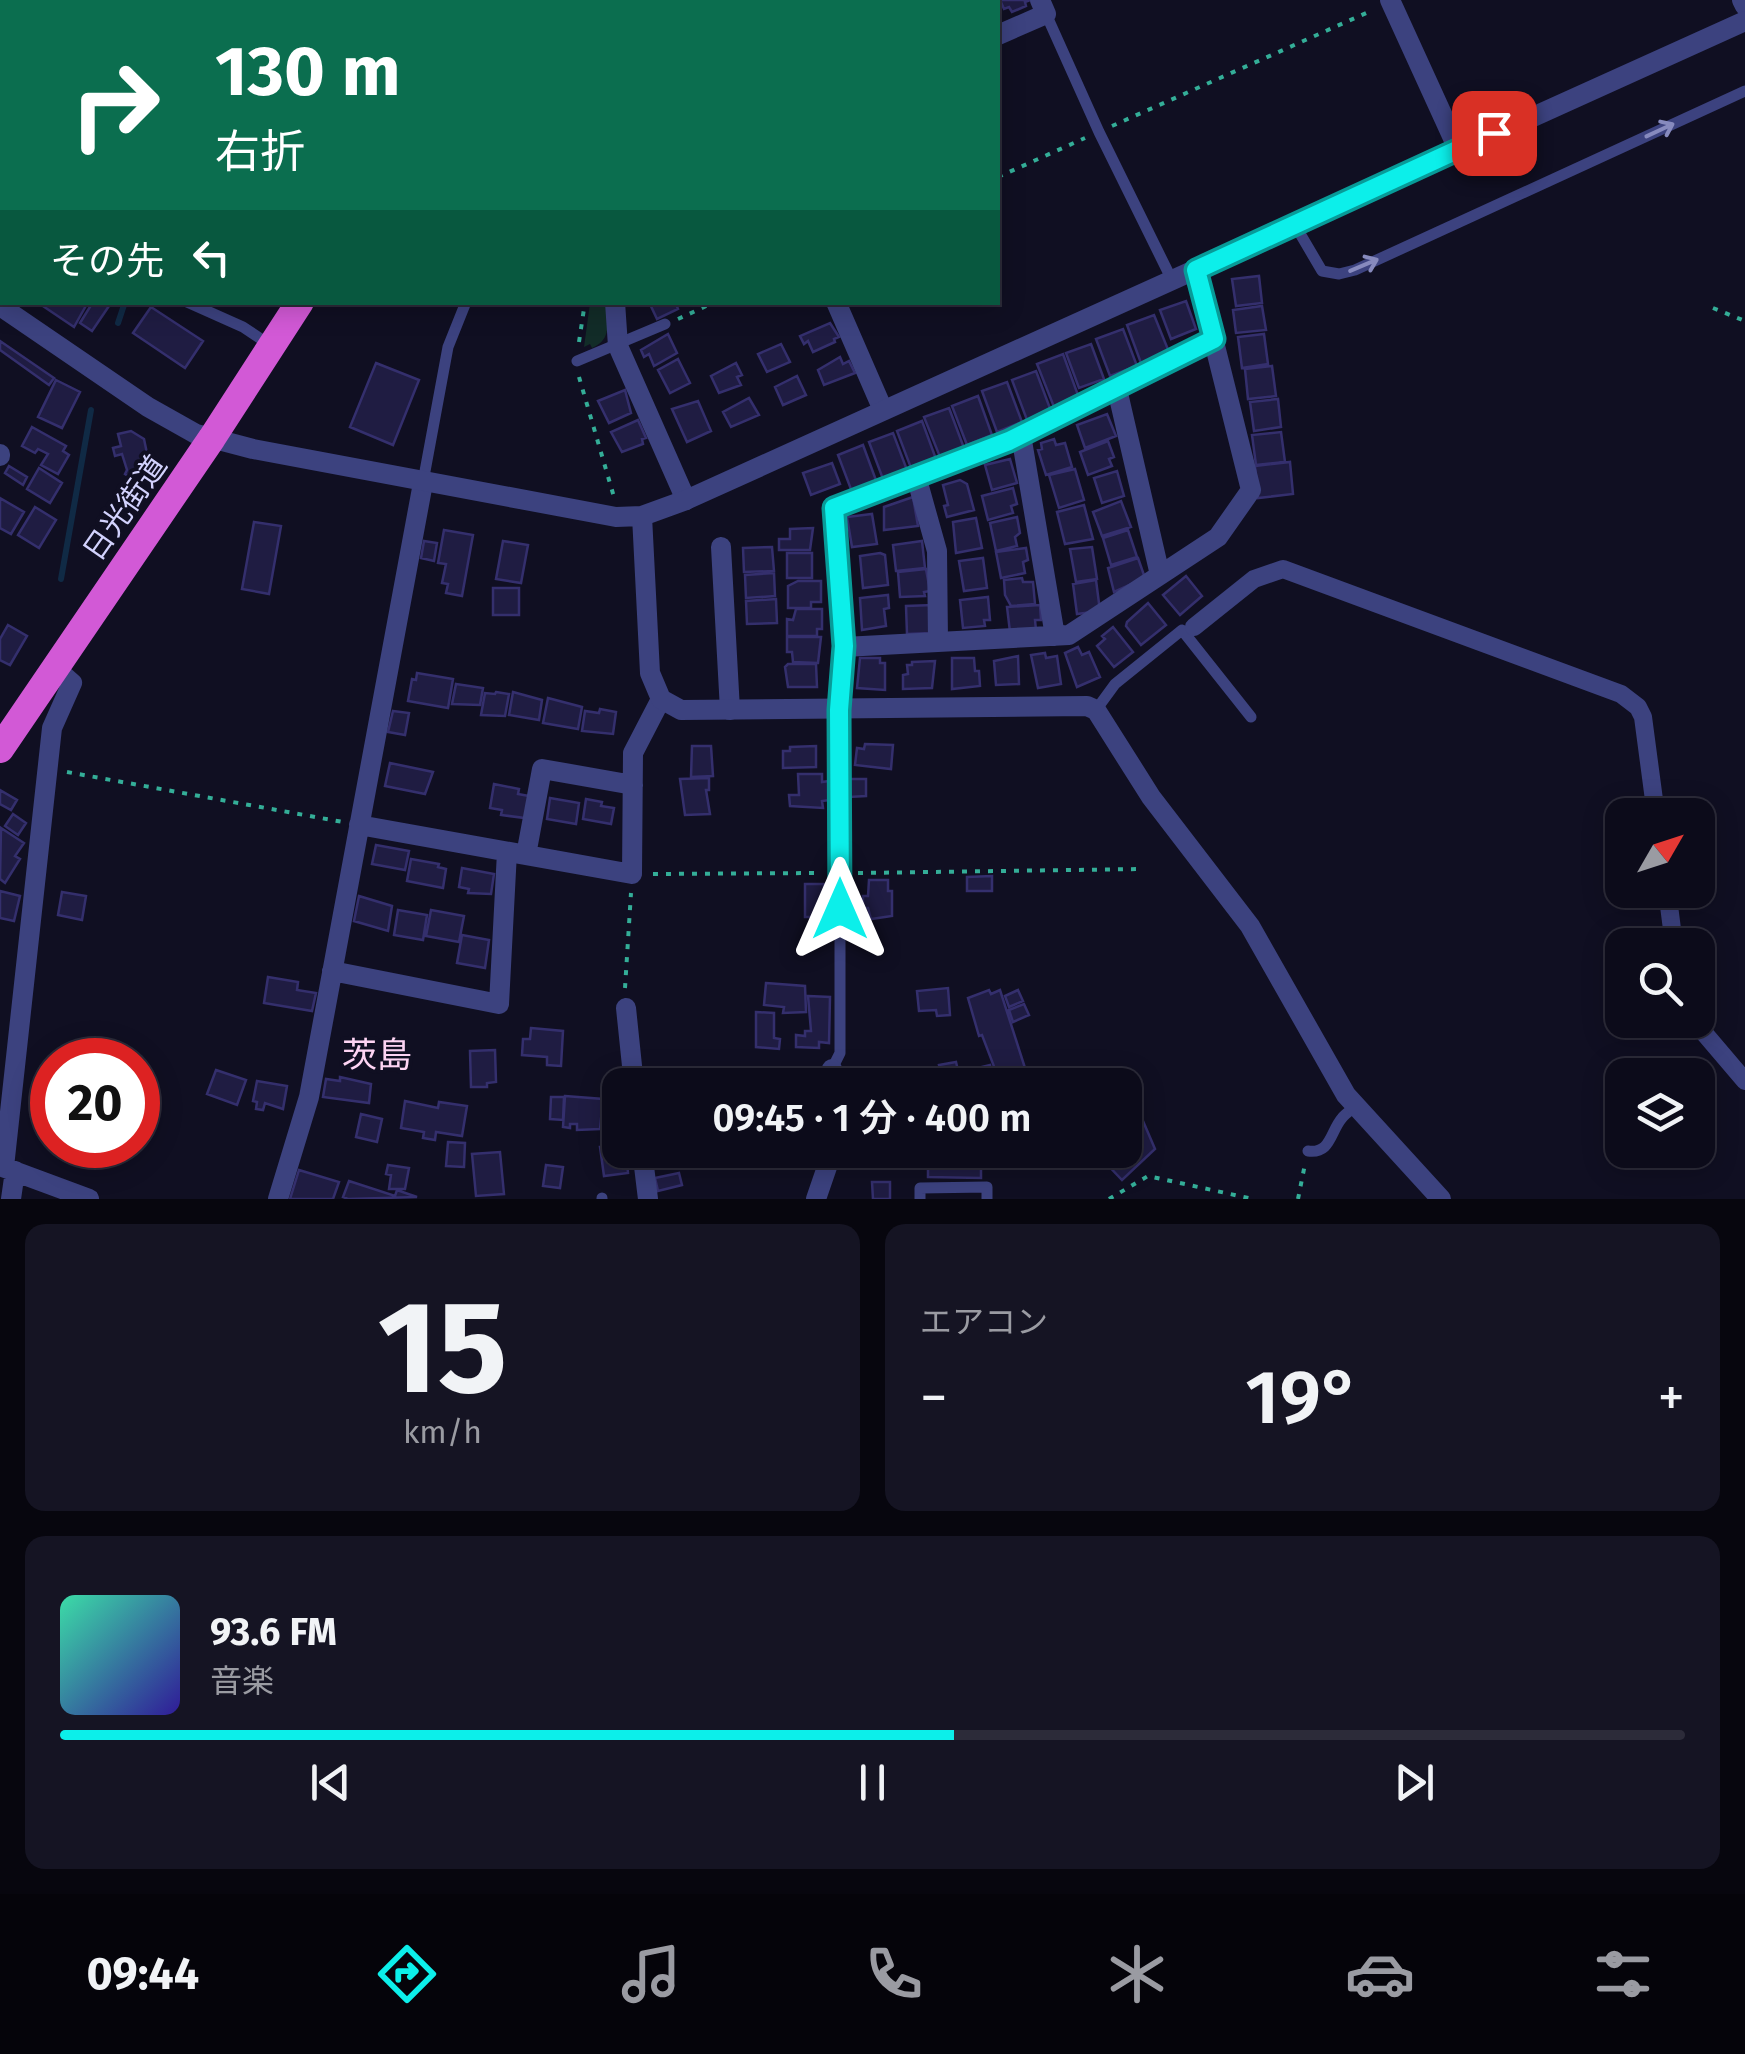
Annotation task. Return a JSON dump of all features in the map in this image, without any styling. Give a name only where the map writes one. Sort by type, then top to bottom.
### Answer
[{"type":"highway","name":"日光街道","points":[[0,749],[273,348],[298,305]]},
{"type":"street","points":[[1391,0],[1458,149]]},
{"type":"street","points":[[1000,34],[1043,7]]},
{"type":"street","points":[[0,306],[179,427],[212,438],[253,450],[423,483],[616,517],[642,516],[686,500],[1745,21]]},
{"type":"street","points":[[844,646],[1069,636],[1218,538],[1251,490],[1196,270]]},
{"type":"street","points":[[615,305],[618,346],[686,500]]},
{"type":"street","points":[[837,305],[883,410]]},
{"type":"street","points":[[840,873],[839,710],[844,646],[834,508],[1021,435],[1214,339]]},
{"type":"street","points":[[1117,389],[1160,575]]},
{"type":"street","points":[[1021,435],[1055,636]]},
{"type":"street","points":[[916,476],[937,550],[938,641]]},
{"type":"street","points":[[278,1199],[309,1097],[423,483]]},
{"type":"street","points":[[642,516],[650,673],[661,699],[682,710],[1087,706],[1096,710],[1151,797],[1250,926],[1322,1058],[1355,1107],[1442,1199]]},
{"type":"street","points":[[721,547],[730,710]]},
{"type":"street","points":[[1194,627],[1254,579],[1283,569],[1621,694],[1638,707],[1643,717],[1654,798]]},
{"type":"street","points":[[11,1199],[6,1168],[47,768],[52,728],[72,683],[54,668]]},
{"type":"street","points":[[360,825],[632,874],[633,753],[661,699]]},
{"type":"street","points":[[332,971],[499,1004],[516,853],[542,770],[633,784]]},
{"type":"street","points":[[626,1008],[632,1068]]},
{"type":"street","points":[[1708,1038],[1745,1081]]},
{"type":"street","points":[[6,1168],[89,1199]]},
{"type":"street","points":[[644,1168],[648,1199]]},
{"type":"street","points":[[816,1199],[827,1168]]},
{"type":"lane","points":[[1043,7],[1172,280]]},
{"type":"lane","points":[[1296,224],[1322,271],[1339,274],[1355,270],[1745,91]]},
{"type":"lane","points":[[194,305],[243,327],[273,348]]},
{"type":"lane","points":[[423,483],[448,347],[465,305]]},
{"type":"lane","points":[[577,361],[664,324]]},
{"type":"lane","points":[[1096,710],[1115,684],[1182,630],[1251,717]]},
{"type":"lane","points":[[835,1068],[840,1053],[840,873]]},
{"type":"lane","points":[[1308,1151],[1324,1148],[1341,1118],[1355,1107]]},
{"type":"lane","points":[[920,1199],[920,1188],[986,1187],[987,1199]]},
{"type":"path","points":[[1000,177],[1391,0]]},
{"type":"path","points":[[585,305],[577,361],[593,432],[614,494],[616,517]]},
{"type":"path","points":[[664,324],[707,305]]},
{"type":"path","points":[[1713,308],[1745,320]]},
{"type":"path","points":[[47,768],[360,825]]},
{"type":"path","points":[[626,1008],[632,874],[1142,869]]},
{"type":"path","points":[[1298,1199],[1308,1151]]},
{"type":"path","points":[[1109,1199],[1148,1176],[1252,1199]]},
{"type":"green space","points":[[590,305],[606,305],[606,335],[592,348],[590,344],[584,347]]},
{"type":"building","points":[[1000,0],[1030,0],[1012,12],[1009,7],[1004,9]]},
{"type":"building","points":[[1259,276],[1262,303],[1236,306],[1232,279]]},
{"type":"building","points":[[1186,301],[1196,329],[1171,339],[1160,310]]},
{"type":"building","points":[[41,305],[86,305],[74,327]]},
{"type":"building","points":[[91,305],[109,306],[92,331],[80,323]]},
{"type":"building","points":[[650,305],[676,305],[678,309],[657,319]]},
{"type":"building","points":[[1262,306],[1266,330],[1236,333],[1233,310]]},
{"type":"building","points":[[151,307],[203,341],[185,368],[133,333]]},
{"type":"building","points":[[1154,315],[1169,352],[1141,363],[1127,325]]},
{"type":"building","points":[[830,323],[839,337],[813,352],[808,341],[804,344],[800,336]]},
{"type":"building","points":[[1123,329],[1137,366],[1110,376],[1096,339]]},
{"type":"building","points":[[668,334],[677,353],[654,366],[649,354],[644,357],[641,350]]},
{"type":"building","points":[[1264,334],[1268,364],[1242,368],[1238,337]]},
{"type":"building","points":[[0,341],[54,378],[49,385],[0,350]]},
{"type":"building","points":[[781,344],[790,362],[767,372],[758,354]]},
{"type":"building","points":[[1091,344],[1104,379],[1079,388],[1066,353]]},
{"type":"building","points":[[1063,354],[1079,398],[1054,407],[1037,364]]},
{"type":"building","points":[[840,357],[843,364],[849,361],[855,373],[824,385],[818,370]]},
{"type":"building","points":[[678,359],[690,383],[670,393],[658,370]]},
{"type":"building","points":[[376,363],[419,380],[393,445],[350,427]]},
{"type":"building","points":[[736,363],[742,375],[737,377],[741,385],[719,393],[711,376]]},
{"type":"building","points":[[1272,366],[1276,396],[1248,399],[1245,369]]},
{"type":"building","points":[[1036,371],[1051,411],[1027,420],[1012,380]]},
{"type":"building","points":[[797,376],[806,395],[783,405],[775,387]]},
{"type":"building","points":[[56,380],[80,392],[62,428],[38,417]]},
{"type":"building","points":[[1007,382],[1022,422],[997,432],[982,391]]},
{"type":"building","points":[[625,390],[631,413],[609,423],[598,401]]},
{"type":"building","points":[[978,396],[992,435],[967,445],[952,406]]},
{"type":"building","points":[[749,398],[759,415],[731,427],[723,412]]},
{"type":"building","points":[[1278,399],[1281,427],[1254,431],[1250,402]]},
{"type":"building","points":[[698,401],[711,431],[687,442],[672,409]]},
{"type":"building","points":[[949,408],[964,448],[940,457],[924,417]]},
{"type":"building","points":[[1107,414],[1116,436],[1085,448],[1077,425]]},
{"type":"building","points":[[638,420],[646,438],[642,439],[643,444],[622,452],[611,432]]},
{"type":"building","points":[[922,421],[936,459],[911,468],[897,431]]},
{"type":"building","points":[[32,427],[66,446],[63,451],[69,455],[58,474],[41,465],[48,454],[22,446]]},
{"type":"building","points":[[131,431],[144,439],[149,463],[133,479],[125,474],[122,454],[115,456],[113,448],[121,446],[118,434]]},
{"type":"building","points":[[1281,432],[1285,462],[1256,465],[1252,435]]},
{"type":"building","points":[[893,433],[907,470],[883,479],[869,442]]},
{"type":"building","points":[[1054,439],[1056,445],[1065,443],[1072,467],[1046,475],[1038,450],[1042,449],[1041,443]]},
{"type":"building","points":[[1108,441],[1114,457],[1109,459],[1112,466],[1088,475],[1080,452]]},
{"type":"building","points":[[863,445],[877,483],[852,492],[838,455]]},
{"type":"building","points":[[1010,459],[1017,483],[992,490],[985,465]]},
{"type":"building","points":[[1290,462],[1293,494],[1258,498],[1255,466]]},
{"type":"building","points":[[832,463],[840,484],[811,495],[803,473]]},
{"type":"building","points":[[9,466],[27,477],[23,485],[5,473]]},
{"type":"building","points":[[39,468],[62,483],[50,503],[27,489]]},
{"type":"building","points":[[1075,469],[1084,500],[1059,508],[1049,475]]},
{"type":"building","points":[[1117,471],[1124,496],[1102,503],[1094,478]]},
{"type":"building","points":[[960,480],[967,484],[974,510],[947,517],[943,485]]},
{"type":"building","points":[[1013,488],[1017,504],[1011,506],[1013,513],[988,520],[982,496]]},
{"type":"building","points":[[913,497],[918,526],[884,530],[884,507]]},
{"type":"building","points":[[0,498],[24,512],[11,534],[0,528]]},
{"type":"building","points":[[1121,501],[1131,527],[1102,536],[1093,512]]},
{"type":"building","points":[[1084,505],[1093,539],[1065,544],[1057,512]]},
{"type":"building","points":[[35,507],[56,520],[39,548],[18,535]]},
{"type":"building","points":[[872,514],[877,544],[852,547],[847,517]]},
{"type":"building","points":[[1017,517],[1017,546],[996,551],[990,523]]},
{"type":"building","points":[[976,518],[982,548],[956,553],[953,522]]},
{"type":"building","points":[[254,522],[281,526],[269,594],[242,589]]},
{"type":"building","points":[[813,528],[810,550],[779,550],[779,539],[790,539],[790,529]]},
{"type":"building","points":[[444,530],[473,535],[462,596],[446,593],[448,584],[442,583],[446,564],[438,563]]},
{"type":"building","points":[[1128,530],[1137,557],[1111,565],[1103,538]]},
{"type":"building","points":[[424,541],[437,543],[434,561],[421,558]]},
{"type":"building","points":[[503,541],[528,545],[521,583],[496,579]]},
{"type":"building","points":[[922,541],[925,568],[896,571],[893,545]]},
{"type":"building","points":[[772,547],[774,571],[744,572],[743,548]]},
{"type":"building","points":[[1092,547],[1097,579],[1076,582],[1070,549]]},
{"type":"building","points":[[1026,548],[1025,573],[1001,578],[996,552]]},
{"type":"building","points":[[787,553],[812,553],[812,578],[787,578]]},
{"type":"building","points":[[885,555],[888,585],[863,588],[860,556]]},
{"type":"building","points":[[983,558],[987,588],[964,591],[959,561]]},
{"type":"building","points":[[1138,558],[1145,578],[1114,592],[1108,568]]},
{"type":"building","points":[[926,569],[930,591],[924,592],[925,596],[900,597],[898,572]]},
{"type":"building","points":[[774,573],[775,596],[746,598],[745,575]]},
{"type":"building","points":[[1186,576],[1202,596],[1180,615],[1163,595]]},
{"type":"building","points":[[1022,578],[1023,582],[1033,582],[1035,604],[1011,606],[1004,580]]},
{"type":"building","points":[[1096,580],[1100,611],[1077,614],[1073,584]]},
{"type":"building","points":[[798,581],[821,581],[821,602],[811,602],[811,608],[788,608],[788,586]]},
{"type":"building","points":[[493,588],[519,588],[519,615],[493,615]]},
{"type":"building","points":[[888,595],[889,608],[884,609],[886,626],[862,630],[860,598]]},
{"type":"building","points":[[988,597],[990,620],[984,620],[985,626],[963,628],[960,600]]},
{"type":"building","points":[[776,599],[777,623],[747,624],[746,601]]},
{"type":"building","points":[[1148,603],[1166,625],[1141,645],[1126,626]]},
{"type":"building","points":[[933,605],[931,633],[907,634],[906,606]]},
{"type":"building","points":[[1040,605],[1041,620],[1035,620],[1036,630],[1010,632],[1007,607]]},
{"type":"building","points":[[796,609],[822,609],[822,629],[817,629],[817,636],[787,636],[787,619],[793,620]]},
{"type":"building","points":[[8,625],[27,636],[10,665],[0,660],[0,639]]},
{"type":"building","points":[[1113,627],[1133,652],[1114,667],[1097,646]]},
{"type":"building","points":[[787,637],[821,637],[818,663],[793,662],[792,652],[787,652]]},
{"type":"building","points":[[1078,647],[1082,655],[1089,652],[1100,677],[1077,687],[1065,653]]},
{"type":"building","points":[[1045,653],[1046,658],[1057,656],[1061,684],[1038,688],[1031,655]]},
{"type":"building","points":[[1018,656],[1019,684],[996,685],[994,661]]},
{"type":"building","points":[[860,658],[880,658],[880,663],[885,663],[885,690],[857,688]]},
{"type":"building","points":[[952,658],[974,658],[980,686],[952,689]]},
{"type":"building","points":[[935,661],[932,688],[903,689],[907,665]]},
{"type":"building","points":[[788,664],[816,664],[817,687],[788,687]]},
{"type":"building","points":[[417,673],[453,679],[448,708],[408,701]]},
{"type":"building","points":[[456,684],[483,688],[480,705],[452,704]]},
{"type":"building","points":[[513,692],[542,700],[539,720],[509,715]]},
{"type":"building","points":[[485,693],[509,694],[505,716],[481,715]]},
{"type":"building","points":[[548,698],[582,707],[578,729],[543,723]]},
{"type":"building","points":[[600,709],[616,712],[613,734],[582,731],[585,711],[599,713]]},
{"type":"building","points":[[393,711],[409,713],[405,735],[388,732]]},
{"type":"building","points":[[865,744],[893,745],[891,769],[855,765],[857,748],[864,749]]},
{"type":"building","points":[[692,746],[711,746],[713,776],[691,777]]},
{"type":"building","points":[[816,746],[816,767],[783,768],[783,751]]},
{"type":"building","points":[[390,763],[433,772],[425,794],[385,786]]},
{"type":"building","points":[[798,774],[822,774],[822,782],[829,781],[830,800],[822,801],[823,808],[790,806],[789,795],[799,795]]},
{"type":"building","points":[[709,778],[706,790],[710,814],[685,815],[680,779]]},
{"type":"building","points":[[849,779],[866,779],[866,796],[849,797]]},
{"type":"building","points":[[494,784],[519,789],[518,794],[529,796],[525,818],[501,815],[502,810],[490,808]]},
{"type":"building","points":[[0,790],[17,800],[11,810],[0,804]]},
{"type":"building","points":[[550,798],[579,803],[576,824],[547,819]]},
{"type":"building","points":[[586,799],[614,808],[611,824],[583,819]]},
{"type":"building","points":[[13,814],[26,823],[18,835],[5,826]]},
{"type":"building","points":[[1,828],[24,843],[15,856],[20,859],[5,883],[0,879]]},
{"type":"building","points":[[376,845],[409,851],[405,870],[372,864]]},
{"type":"building","points":[[411,859],[446,869],[443,888],[407,881]]},
{"type":"building","points":[[462,868],[494,874],[491,894],[468,893],[469,889],[459,887]]},
{"type":"building","points":[[992,876],[992,891],[967,891],[967,877]]},
{"type":"building","points":[[869,880],[888,880],[892,916],[871,919],[868,908],[863,908]]},
{"type":"building","points":[[805,884],[824,884],[827,917],[805,917]]},
{"type":"building","points":[[0,891],[20,896],[14,921],[0,918]]},
{"type":"building","points":[[62,892],[86,896],[82,920],[58,915]]},
{"type":"building","points":[[359,896],[392,906],[388,931],[354,921]]},
{"type":"building","points":[[398,910],[427,915],[423,940],[394,935]]},
{"type":"building","points":[[431,910],[464,916],[459,942],[426,936]]},
{"type":"building","points":[[462,935],[489,940],[485,968],[457,963]]},
{"type":"building","points":[[268,977],[298,982],[297,990],[316,993],[312,1011],[264,1003]]},
{"type":"building","points":[[766,983],[805,986],[806,1012],[783,1013],[784,1007],[764,1005]]},
{"type":"building","points":[[948,988],[950,1015],[937,1016],[936,1010],[919,1011],[917,991]]},
{"type":"building","points":[[1000,990],[1025,1068],[995,1068],[982,1035],[979,1036],[968,998]]},
{"type":"building","points":[[1018,990],[1023,1001],[1009,1007],[1005,996]]},
{"type":"building","points":[[808,996],[830,997],[829,1043],[819,1042],[819,1048],[796,1047],[796,1035],[805,1036],[805,1031],[811,1031]]},
{"type":"building","points":[[1024,1004],[1029,1015],[1013,1022],[1009,1010]]},
{"type":"building","points":[[756,1012],[774,1013],[774,1038],[780,1039],[779,1049],[756,1047]]},
{"type":"building","points":[[531,1028],[563,1031],[561,1066],[547,1065],[547,1057],[522,1055],[523,1039],[530,1039]]},
{"type":"building","points":[[495,1050],[496,1082],[487,1083],[487,1087],[471,1087],[470,1051]]},
{"type":"building","points":[[956,1062],[957,1068],[940,1068],[939,1065]]},
{"type":"building","points":[[216,1070],[246,1080],[237,1105],[207,1094]]},
{"type":"building","points":[[340,1077],[371,1084],[369,1103],[323,1097],[326,1079],[340,1081]]},
{"type":"building","points":[[257,1081],[287,1086],[283,1109],[265,1103],[263,1110],[256,1109],[257,1102],[253,1101]]},
{"type":"building","points":[[565,1096],[602,1099],[600,1129],[577,1130],[577,1124],[563,1127]]},
{"type":"building","points":[[551,1097],[564,1097],[563,1120],[550,1119]]},
{"type":"building","points":[[405,1101],[438,1108],[439,1102],[467,1106],[462,1136],[436,1132],[435,1140],[423,1138],[424,1132],[401,1128]]},
{"type":"building","points":[[361,1114],[382,1119],[377,1142],[356,1137]]},
{"type":"building","points":[[1142,1119],[1155,1149],[1142,1161]]},
{"type":"building","points":[[448,1142],[465,1143],[464,1167],[446,1166]]},
{"type":"building","points":[[500,1152],[504,1194],[476,1196],[472,1154]]},
{"type":"building","points":[[388,1165],[409,1168],[405,1189],[389,1189]]},
{"type":"building","points":[[546,1165],[563,1167],[560,1188],[543,1186]]},
{"type":"building","points":[[603,1168],[628,1168],[628,1173],[604,1176]]},
{"type":"building","points":[[928,1168],[981,1168],[981,1178],[928,1177]]},
{"type":"building","points":[[1111,1168],[1135,1168],[1122,1180]]},
{"type":"building","points":[[299,1170],[339,1182],[333,1199],[290,1199]]},
{"type":"building","points":[[679,1173],[682,1185],[658,1191],[655,1178]]},
{"type":"building","points":[[349,1181],[395,1196],[397,1190],[417,1197],[348,1199],[343,1197]]},
{"type":"building","points":[[872,1182],[890,1182],[890,1199],[873,1199]]},
{"type":"waterway","points":[[118,323],[124,305]]},
{"type":"waterway","points":[[61,579],[91,410]]},
{"type":"district","name":"茨島","points":[[377,1055]]},
{"type":"route","points":[[840,909],[839,710],[844,646],[834,508],[1009,441],[1214,339],[1196,270],[1494,133]]}]
